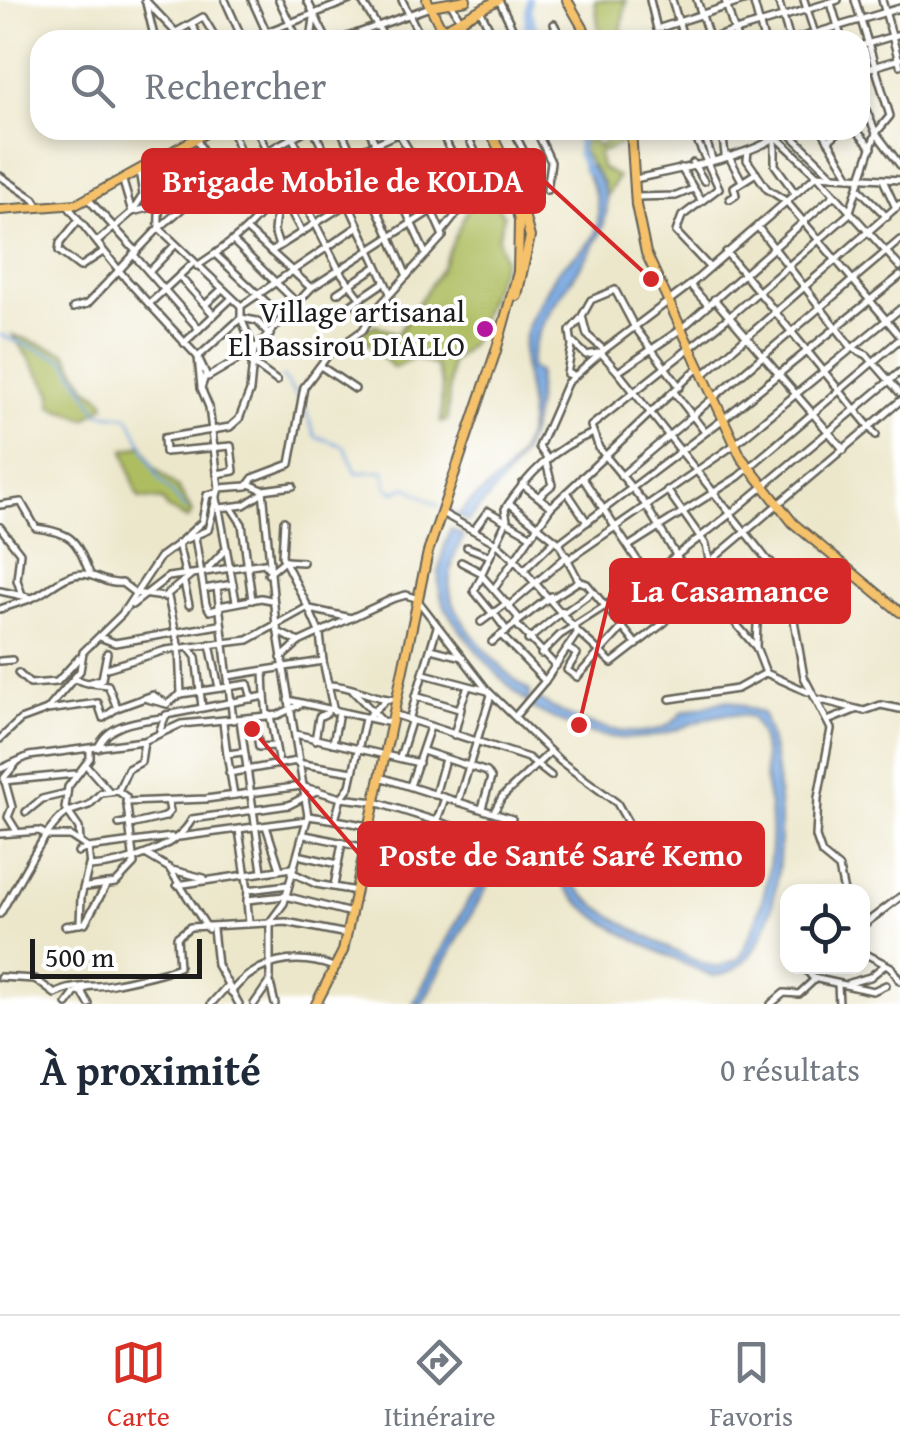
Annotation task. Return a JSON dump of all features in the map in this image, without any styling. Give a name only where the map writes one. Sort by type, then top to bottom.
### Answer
[{"type":"main road","points":[[466,0],[429,3],[442,30],[499,0]]},
{"type":"main road","points":[[567,0],[584,30]]},
{"type":"main road","points":[[0,210],[68,205],[88,198],[192,140]]},
{"type":"main road","points":[[316,1004],[337,968],[347,934],[376,802],[391,700],[416,598],[530,244],[525,205],[495,140]]},
{"type":"main road","points":[[633,140],[636,197],[646,253],[747,469],[776,507],[900,612]]},
{"type":"street","points":[[225,0],[240,30]]},
{"type":"street","points":[[252,0],[265,30]]},
{"type":"street","points":[[280,0],[294,30]]},
{"type":"street","points":[[307,0],[322,30]]},
{"type":"street","points":[[313,30],[320,0]]},
{"type":"street","points":[[274,30],[350,0]]},
{"type":"street","points":[[361,0],[380,30]]},
{"type":"street","points":[[402,0],[418,30]]},
{"type":"street","points":[[499,0],[514,30]]},
{"type":"street","points":[[651,0],[657,29],[726,3],[749,0],[762,30]]},
{"type":"street","points":[[672,0],[681,30]]},
{"type":"street","points":[[698,0],[706,30]]},
{"type":"street","points":[[778,0],[788,30]]},
{"type":"street","points":[[804,0],[814,30]]},
{"type":"street","points":[[855,0],[864,30]]},
{"type":"street","points":[[870,69],[900,61],[882,0]]},
{"type":"street","points":[[149,1],[178,30],[203,17],[211,30]]},
{"type":"street","points":[[149,1],[154,30]]},
{"type":"street","points":[[748,30],[833,1],[839,30]]},
{"type":"street","points":[[367,30],[429,3]]},
{"type":"street","points":[[451,3],[467,30]]},
{"type":"street","points":[[726,3],[734,30]]},
{"type":"street","points":[[831,30],[900,8]]},
{"type":"street","points":[[481,12],[490,30]]},
{"type":"street","points":[[192,24],[195,30]]},
{"type":"street","points":[[554,24],[557,30]]},
{"type":"street","points":[[870,44],[900,34]]},
{"type":"street","points":[[870,47],[890,116]]},
{"type":"street","points":[[850,571],[834,570],[776,613],[742,610],[721,595],[698,593],[644,504],[592,434],[592,423],[690,350],[849,214],[876,133],[900,106]]},
{"type":"street","points":[[870,119],[900,165]]},
{"type":"street","points":[[197,140],[217,179]]},
{"type":"street","points":[[236,140],[244,162]]},
{"type":"street","points":[[262,140],[267,150]]},
{"type":"street","points":[[73,308],[87,304],[159,228],[217,179],[288,140]]},
{"type":"street","points":[[293,140],[332,211]]},
{"type":"street","points":[[318,140],[390,293]]},
{"type":"street","points":[[346,140],[408,276]]},
{"type":"street","points":[[374,140],[426,256]]},
{"type":"street","points":[[352,154],[384,140]]},
{"type":"street","points":[[405,140],[425,187],[430,211],[443,231]]},
{"type":"street","points":[[446,140],[465,180]]},
{"type":"street","points":[[401,202],[478,158],[470,140]]},
{"type":"street","points":[[519,140],[526,156]]},
{"type":"street","points":[[540,140],[550,162],[547,190]]},
{"type":"street","points":[[696,140],[703,160],[720,182],[719,188],[682,216],[675,230],[708,267]]},
{"type":"street","points":[[706,140],[712,158]]},
{"type":"street","points":[[724,140],[726,155],[742,181]]},
{"type":"street","points":[[635,179],[748,151],[772,140]]},
{"type":"street","points":[[776,140],[774,162],[795,193]]},
{"type":"street","points":[[778,140],[817,176],[900,267]]},
{"type":"street","points":[[795,140],[833,176]]},
{"type":"street","points":[[865,140],[872,148]]},
{"type":"street","points":[[828,142],[850,176]]},
{"type":"street","points":[[279,145],[284,178],[274,231],[279,246]]},
{"type":"street","points":[[175,149],[204,190]]},
{"type":"street","points":[[630,546],[747,469],[900,338],[786,201],[772,192],[746,158],[748,151]]},
{"type":"street","points":[[154,159],[163,179],[157,206],[159,228],[241,306],[241,318],[254,350],[250,391],[234,426],[164,438],[163,443],[166,452],[232,446],[238,488]]},
{"type":"street","points":[[693,163],[704,182]]},
{"type":"street","points":[[96,242],[132,212],[143,194],[138,168]]},
{"type":"street","points":[[149,304],[195,264],[248,231],[284,178],[308,168]]},
{"type":"street","points":[[680,168],[701,200]]},
{"type":"street","points":[[730,199],[742,181],[756,172]]},
{"type":"street","points":[[338,184],[360,173]]},
{"type":"street","points":[[122,614],[148,570],[202,522],[206,495],[250,484],[290,464],[302,391],[328,355],[363,330],[465,206],[450,173]]},
{"type":"street","points":[[0,176],[34,199],[39,207]]},
{"type":"street","points":[[636,197],[676,196],[713,176]]},
{"type":"street","points":[[571,375],[690,285],[817,176],[900,180]]},
{"type":"street","points":[[272,251],[389,177]]},
{"type":"street","points":[[122,178],[132,212]]},
{"type":"street","points":[[284,178],[317,222],[340,270],[361,299]]},
{"type":"street","points":[[772,192],[785,180]]},
{"type":"street","points":[[496,586],[551,507],[582,477],[677,390],[747,338],[898,206],[888,184],[882,181]]},
{"type":"street","points":[[201,388],[218,368],[254,350],[310,288],[454,196],[458,189]]},
{"type":"street","points":[[859,189],[887,217]]},
{"type":"street","points":[[280,192],[302,232]]},
{"type":"street","points":[[618,372],[680,330],[833,196]]},
{"type":"street","points":[[88,198],[198,329]]},
{"type":"street","points":[[68,205],[77,222],[118,270],[198,357],[206,380]]},
{"type":"street","points":[[132,212],[157,206]]},
{"type":"street","points":[[77,222],[59,252],[80,267],[103,252]]},
{"type":"street","points":[[757,226],[852,348],[872,362],[900,392]]},
{"type":"street","points":[[241,306],[357,227]]},
{"type":"street","points":[[248,231],[310,288]]},
{"type":"street","points":[[620,476],[665,434],[854,282],[900,240]]},
{"type":"street","points":[[234,242],[298,304]]},
{"type":"street","points":[[149,272],[175,245]]},
{"type":"street","points":[[726,252],[876,435]]},
{"type":"street","points":[[215,254],[283,318]]},
{"type":"street","points":[[337,293],[376,267]]},
{"type":"street","points":[[179,276],[214,315]]},
{"type":"street","points":[[525,569],[779,376],[900,276]]},
{"type":"street","points":[[344,309],[383,283]]},
{"type":"street","points":[[690,285],[707,304]]},
{"type":"street","points":[[206,304],[222,289]]},
{"type":"street","points":[[539,496],[552,484],[539,447],[571,375],[570,331],[591,300],[615,290],[677,390],[680,404]]},
{"type":"street","points":[[184,342],[232,298]]},
{"type":"street","points":[[714,299],[844,450]]},
{"type":"street","points":[[480,622],[644,504],[734,446],[900,310]]},
{"type":"street","points":[[582,316],[587,334],[694,473],[772,562],[788,586],[802,666],[813,695],[828,718],[831,737],[818,798],[816,837],[822,854],[839,868],[842,884]]},
{"type":"street","points":[[241,318],[257,322],[270,335]]},
{"type":"street","points":[[198,357],[241,318]]},
{"type":"street","points":[[572,341],[586,355],[602,352]]},
{"type":"street","points":[[180,542],[208,530],[218,491],[209,407],[201,388],[198,357]]},
{"type":"street","points":[[251,362],[277,380]]},
{"type":"street","points":[[322,366],[356,389]]},
{"type":"street","points":[[204,368],[218,368]]},
{"type":"street","points":[[541,654],[572,626],[729,515],[900,372]]},
{"type":"street","points":[[666,400],[680,404],[705,432]]},
{"type":"street","points":[[668,598],[900,401]]},
{"type":"street","points":[[188,450],[189,434]]},
{"type":"street","points":[[545,681],[474,591],[507,520],[509,503],[522,484],[572,438],[592,434]]},
{"type":"street","points":[[218,474],[234,471]]},
{"type":"street","points":[[582,477],[648,575],[676,609]]},
{"type":"street","points":[[250,484],[263,492],[269,530],[271,600],[308,818],[301,856],[292,870],[279,915],[270,922]]},
{"type":"street","points":[[522,484],[551,507]]},
{"type":"street","points":[[216,507],[231,507],[263,492],[293,486]]},
{"type":"street","points":[[667,490],[700,537],[732,619],[756,647],[766,673],[856,710]]},
{"type":"street","points":[[567,492],[588,522]]},
{"type":"street","points":[[1,507],[22,502],[36,528],[58,531],[76,542],[91,576]]},
{"type":"street","points":[[509,503],[557,542],[579,580],[637,645]]},
{"type":"street","points":[[216,507],[232,567],[236,602]]},
{"type":"street","points":[[231,507],[242,524],[253,597]]},
{"type":"street","points":[[474,531],[488,512],[530,535]]},
{"type":"street","points":[[445,517],[496,543],[536,580],[572,626],[612,663],[666,622]]},
{"type":"street","points":[[284,521],[284,561],[320,634],[334,712],[333,743]]},
{"type":"street","points":[[0,527],[20,553],[17,580],[23,596]]},
{"type":"street","points":[[195,537],[210,611],[253,597],[271,600]]},
{"type":"street","points":[[0,609],[42,594],[70,577],[91,576],[122,583],[135,592],[168,596],[184,583],[188,574],[180,542]]},
{"type":"street","points":[[467,547],[490,556]]},
{"type":"street","points":[[203,574],[225,550]]},
{"type":"street","points":[[268,571],[284,561],[302,562],[289,572]]},
{"type":"street","points":[[461,562],[496,586],[518,616],[516,624]]},
{"type":"street","points":[[756,647],[758,614],[772,562]]},
{"type":"street","points":[[18,673],[30,684],[64,678],[122,614],[168,577],[264,563],[268,571]]},
{"type":"street","points":[[492,642],[579,580]]},
{"type":"street","points":[[184,583],[189,605]]},
{"type":"street","points":[[204,589],[234,584]]},
{"type":"street","points":[[217,587],[231,704],[248,770],[262,871]]},
{"type":"street","points":[[0,591],[32,598]]},
{"type":"street","points":[[528,640],[592,592]]},
{"type":"street","points":[[280,658],[300,642],[352,618],[406,595],[416,598],[490,692],[517,714],[551,754],[617,803],[657,874],[674,872]]},
{"type":"street","points":[[168,596],[179,648],[180,694]]},
{"type":"street","points":[[308,607],[352,618]]},
{"type":"street","points":[[107,668],[179,648],[248,640],[278,629],[308,607]]},
{"type":"street","points":[[516,624],[556,666]]},
{"type":"street","points":[[99,638],[116,642],[219,625]]},
{"type":"street","points":[[400,757],[438,626]]},
{"type":"street","points":[[577,677],[622,628]]},
{"type":"street","points":[[278,629],[300,642]]},
{"type":"street","points":[[517,714],[528,705],[578,632]]},
{"type":"street","points":[[210,644],[218,688]]},
{"type":"street","points":[[189,648],[196,658],[202,707]]},
{"type":"street","points":[[567,648],[577,654],[567,670],[586,683]]},
{"type":"street","points":[[431,649],[462,658]]},
{"type":"street","points":[[91,683],[102,678],[107,653]]},
{"type":"street","points":[[46,710],[82,666],[80,658]]},
{"type":"street","points":[[0,661],[12,660]]},
{"type":"street","points":[[228,676],[323,661]]},
{"type":"street","points":[[263,706],[264,670]]},
{"type":"street","points":[[422,673],[490,692]]},
{"type":"street","points":[[670,699],[734,690],[766,673]]},
{"type":"street","points":[[73,679],[108,685],[116,708]]},
{"type":"street","points":[[91,683],[104,718],[116,708],[147,698],[167,704],[180,694],[248,684],[254,699],[269,715],[279,766]]},
{"type":"street","points":[[329,685],[349,686],[364,705],[389,719]]},
{"type":"street","points":[[454,734],[468,687]]},
{"type":"street","points":[[353,690],[391,700]]},
{"type":"street","points":[[458,802],[490,692]]},
{"type":"street","points":[[98,748],[104,736],[129,721],[265,696]]},
{"type":"street","points":[[415,696],[453,708],[462,707]]},
{"type":"street","points":[[286,698],[299,706],[366,718],[410,720],[528,758],[551,776]]},
{"type":"street","points":[[366,718],[391,700]]},
{"type":"street","points":[[828,718],[842,719],[856,710],[881,704],[900,708]]},
{"type":"street","points":[[335,820],[353,772],[366,718],[364,705]]},
{"type":"street","points":[[0,739],[20,720],[46,710],[100,706]]},
{"type":"street","points":[[0,768],[62,750],[144,741],[181,724],[254,718],[299,706]]},
{"type":"street","points":[[315,740],[319,717],[334,712]]},
{"type":"street","points":[[175,713],[181,724]]},
{"type":"street","points":[[158,732],[161,718]]},
{"type":"street","points":[[254,718],[258,747],[275,746]]},
{"type":"street","points":[[223,722],[234,795]]},
{"type":"street","points":[[410,786],[430,727]]},
{"type":"street","points":[[294,734],[418,763]]},
{"type":"street","points":[[1,912],[2,902],[27,874],[33,854],[68,812],[114,791],[128,769],[141,762],[144,741]]},
{"type":"street","points":[[80,841],[79,828],[63,804],[90,749]]},
{"type":"street","points":[[423,751],[487,772],[491,778],[482,808]]},
{"type":"street","points":[[227,754],[243,752]]},
{"type":"street","points":[[494,812],[502,798],[551,754]]},
{"type":"street","points":[[435,795],[445,758]]},
{"type":"street","points":[[4,781],[19,761]]},
{"type":"street","points":[[229,773],[297,762],[353,772]]},
{"type":"street","points":[[85,765],[126,802],[134,860],[118,882],[87,887]]},
{"type":"street","points":[[4,781],[77,774]]},
{"type":"street","points":[[380,777],[512,819]]},
{"type":"street","points":[[4,781],[12,806],[8,817],[16,830]]},
{"type":"street","points":[[126,802],[301,786],[341,798],[376,802],[493,839]]},
{"type":"street","points":[[89,866],[146,855],[176,837],[192,819],[288,805],[318,790]]},
{"type":"street","points":[[26,812],[42,799],[66,792]]},
{"type":"street","points":[[436,823],[445,798]]},
{"type":"street","points":[[119,824],[166,817],[170,811],[168,801]]},
{"type":"street","points":[[78,852],[308,818],[369,828],[448,854],[467,868]]},
{"type":"street","points":[[266,826],[280,869]]},
{"type":"street","points":[[238,830],[249,923]]},
{"type":"street","points":[[0,834],[39,831],[49,836],[70,836],[88,848],[87,887],[81,897],[80,924]]},
{"type":"street","points":[[304,835],[365,848],[438,877]]},
{"type":"street","points":[[334,886],[342,843]]},
{"type":"street","points":[[146,855],[166,866],[212,879]]},
{"type":"street","points":[[301,856],[338,864]]},
{"type":"street","points":[[382,876],[388,856]]},
{"type":"street","points":[[166,866],[210,929],[217,965],[239,1004]]},
{"type":"street","points":[[174,882],[280,869],[292,870],[298,878]]},
{"type":"street","points":[[248,890],[298,878],[356,891]]},
{"type":"street","points":[[65,926],[80,924],[107,884]]},
{"type":"street","points":[[247,900],[285,896],[351,912]]},
{"type":"street","points":[[870,920],[900,897]]},
{"type":"street","points":[[254,1004],[270,981],[274,962],[270,922]]},
{"type":"street","points":[[0,977],[34,979],[55,994],[68,986],[89,986],[180,967],[177,937],[182,929],[270,922],[320,926],[347,934]]},
{"type":"street","points":[[870,957],[900,981]]},
{"type":"street","points":[[211,1004],[247,973],[274,962],[312,958],[337,968]]},
{"type":"street","points":[[846,985],[870,977],[885,965]]},
{"type":"street","points":[[810,974],[815,979],[874,991],[886,985]]},
{"type":"street","points":[[770,1004],[784,993],[800,994],[815,979]]},
{"type":"street","points":[[270,981],[275,1004]]},
{"type":"street","points":[[838,984],[839,1004]]},
{"type":"street","points":[[67,1004],[89,986]]},
{"type":"street","points":[[82,991],[90,1004]]},
{"type":"green space","points":[[595,0],[626,0],[622,30],[599,30]]},
{"type":"green space","points":[[589,140],[599,147],[606,140],[626,140],[598,153],[601,168],[618,177],[605,199],[603,183],[581,150],[582,143]]},
{"type":"green space","points":[[486,188],[504,216],[498,238],[504,260],[471,344],[451,363],[447,421],[441,422],[442,385],[436,366],[415,358],[394,368],[364,339],[365,330],[376,325],[397,335],[441,269],[466,212]]},
{"type":"green space","points":[[13,335],[66,353],[87,388],[103,398],[105,405],[86,419],[51,406],[52,393]]},
{"type":"green space","points":[[143,445],[154,467],[178,488],[192,512],[188,519],[168,509],[162,500],[140,498],[136,492],[124,450]]},
{"type":"water","points":[[589,165],[604,189],[606,213],[598,237],[536,339],[530,368],[538,372],[536,400],[528,440],[511,471],[467,522],[459,514],[511,466],[524,444],[530,414],[525,339],[556,274],[586,246],[597,228],[596,196],[583,168]]},
{"type":"water","points":[[451,529],[464,536],[450,573],[455,608],[484,648],[530,691],[528,703],[478,653],[444,604],[440,565]]},
{"type":"water","points":[[536,697],[588,723],[632,732],[652,731],[669,724],[682,712],[728,700],[762,713],[777,776],[779,862],[773,903],[760,939],[741,964],[713,976],[645,945],[594,915],[531,857],[498,866],[422,1004],[413,1004],[468,901],[503,852],[535,849],[546,853],[599,908],[704,964],[717,968],[740,958],[748,940],[762,903],[771,847],[763,746],[751,717],[725,714],[654,736],[621,738],[589,732],[544,714],[529,706]]},
{"type":"waterway","points":[[527,30],[529,0]]},
{"type":"waterway","points":[[530,14],[535,30]]},
{"type":"waterway","points":[[580,140],[579,152],[587,172]]},
{"type":"waterway","points":[[0,335],[65,360],[99,413],[129,417],[158,477],[186,510]]},
{"type":"waterway","points":[[282,376],[299,399]]},
{"type":"waterway","points":[[304,405],[315,436],[344,446],[357,473],[384,471],[387,487],[393,492],[407,487],[439,506]]},
{"type":"waterway","points":[[447,509],[462,519]]},
{"type":"place","name":"Brigade Mobile de KOLDA","points":[[651,279]]},
{"type":"place","name":"Village artisanal El Bassirou DIALLO","points":[[485,329]]},
{"type":"place","name":"La Casamance","points":[[579,725]]},
{"type":"place","name":"Poste de Santé Saré Kemo","points":[[252,729]]}]
